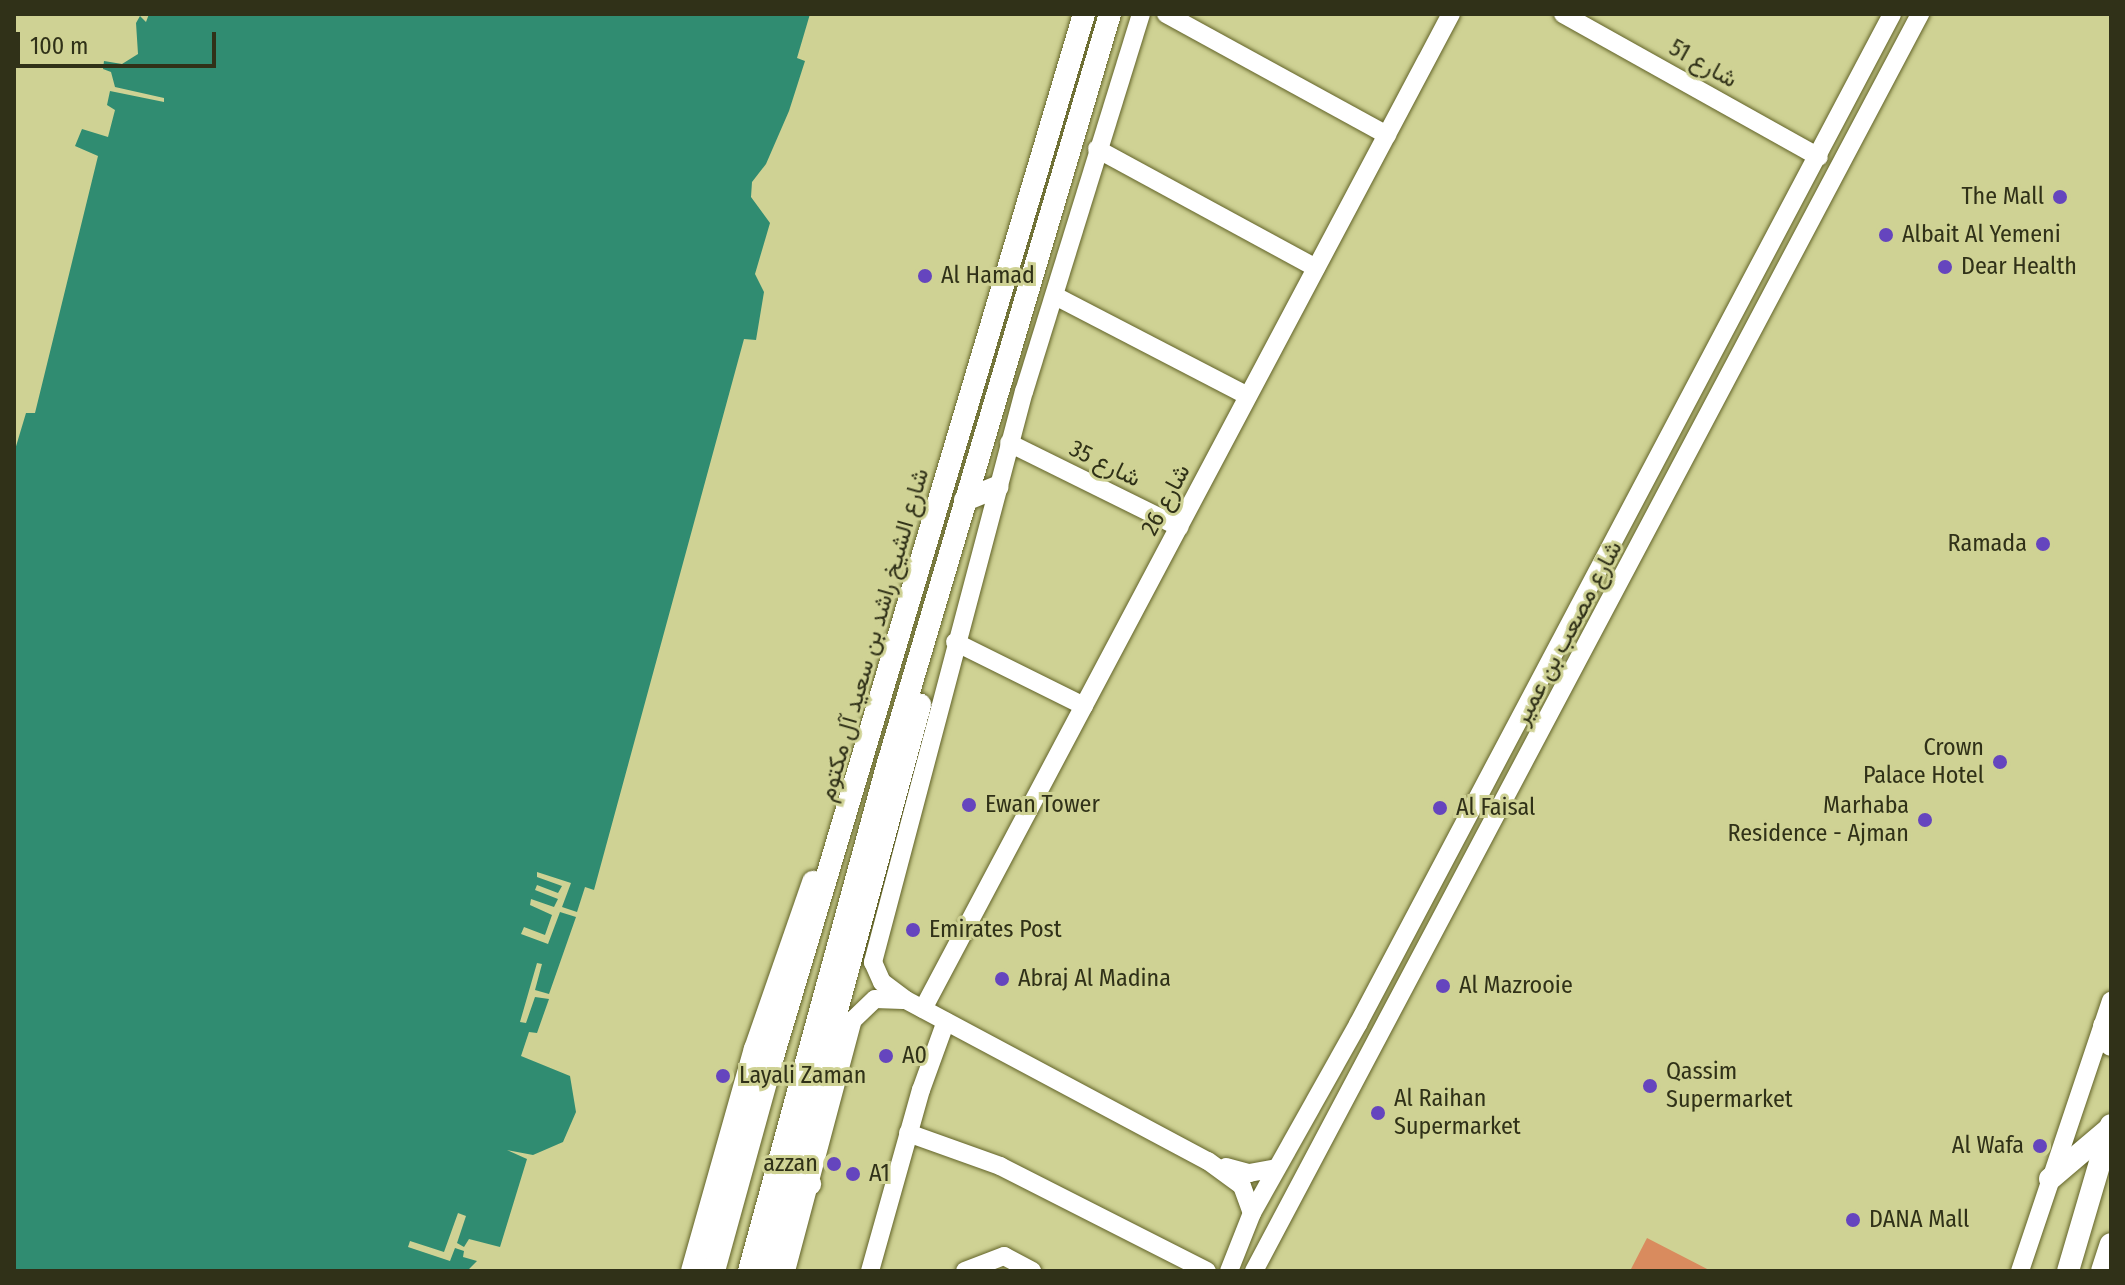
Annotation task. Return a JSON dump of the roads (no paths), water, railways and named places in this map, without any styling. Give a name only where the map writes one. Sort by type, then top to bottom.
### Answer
[{"type":"main road","name":"شارع الشيخ راشد بن سعيد آل مكتوم","points":[[714,1271],[772,1060],[866,756],[1084,14]]},
{"type":"main road","name":"شارع الشيخ راشد بن سعيد آل مكتوم","points":[[749,1271],[888,763],[1110,14]]},
{"type":"main road","points":[[965,500],[997,487]]},
{"type":"main road","points":[[766,1271],[922,698],[926,637]]},
{"type":"main road","points":[[922,698],[932,729]]},
{"type":"main road","points":[[692,1271],[773,995],[839,810],[866,756]]},
{"type":"main road","points":[[2050,1179],[2110,1127]]},
{"type":"main road","points":[[2068,1271],[2110,1127]]},
{"type":"main road","points":[[788,1193],[810,1184]]},
{"type":"main road","points":[[2053,1271],[2084,1215]]},
{"type":"main road","points":[[2102,1271],[2111,1244]]},
{"type":"main road","points":[[2110,1271],[2111,1261]]},
{"type":"street","points":[[1141,14],[1009,443],[872,955],[882,982],[914,1005],[1208,1161],[1242,1186],[1252,1213]]},
{"type":"street","points":[[1166,14],[1387,135]]},
{"type":"street","name":"شارع 26","points":[[914,1005],[1084,706],[1451,14]]},
{"type":"street","name":"شارع 51","points":[[1563,14],[1819,157]]},
{"type":"street","name":"شارع مصعب بن عمير","points":[[1229,1271],[1252,1213],[1819,157],[1892,14]]},
{"type":"street","name":"شارع مصعب بن عمير","points":[[1254,1271],[1920,14]]},
{"type":"street","points":[[1097,149],[1316,268]]},
{"type":"street","points":[[1055,296],[1248,396]]},
{"type":"street","name":"شارع 35","points":[[1009,443],[1179,527]]},
{"type":"street","points":[[955,642],[1084,706]]},
{"type":"street","points":[[786,1271],[853,1020],[875,999],[914,1005]]},
{"type":"street","points":[[2020,1271],[2050,1179],[2108,1035],[2111,1001]]},
{"type":"street","points":[[870,1271],[921,1090],[922,1066],[936,1047],[946,1021]]},
{"type":"street","points":[[908,1133],[1000,1166],[1190,1268],[1207,1271]]},
{"type":"street","points":[[1208,1161],[1239,1172],[1277,1168]]},
{"type":"street","points":[[965,1271],[1004,1256],[1032,1271]]},
{"type":"place","name":"The Mall","points":[[2060,197]]},
{"type":"place","name":"Albait Al Yemeni","points":[[1886,235]]},
{"type":"place","name":"Dear Health","points":[[1945,267]]},
{"type":"place","name":"Al Hamad","points":[[925,276]]},
{"type":"place","name":"Ramada","points":[[2043,544]]},
{"type":"place","name":"Crown Palace Hotel","points":[[2000,762]]},
{"type":"place","name":"Ewan Tower","points":[[969,805]]},
{"type":"place","name":"Al Faisal","points":[[1440,808]]},
{"type":"place","name":"Marhaba Residence - Ajman","points":[[1925,820]]},
{"type":"place","name":"Emirates Post","points":[[913,930]]},
{"type":"place","name":"Abraj Al Madina","points":[[1002,979]]},
{"type":"place","name":"Al Mazrooie","points":[[1443,986]]},
{"type":"place","name":"A0","points":[[886,1056]]},
{"type":"place","name":"Layali Zaman","points":[[723,1076]]},
{"type":"place","name":"Qassim Supermarket","points":[[1650,1086]]},
{"type":"place","name":"Al Raihan Supermarket","points":[[1378,1113]]},
{"type":"place","name":"Al Wafa","points":[[2040,1146]]},
{"type":"place","name":"azzan","points":[[834,1164]]},
{"type":"place","name":"A1","points":[[853,1174]]},
{"type":"place","name":"DANA Mall","points":[[1853,1220]]}]
